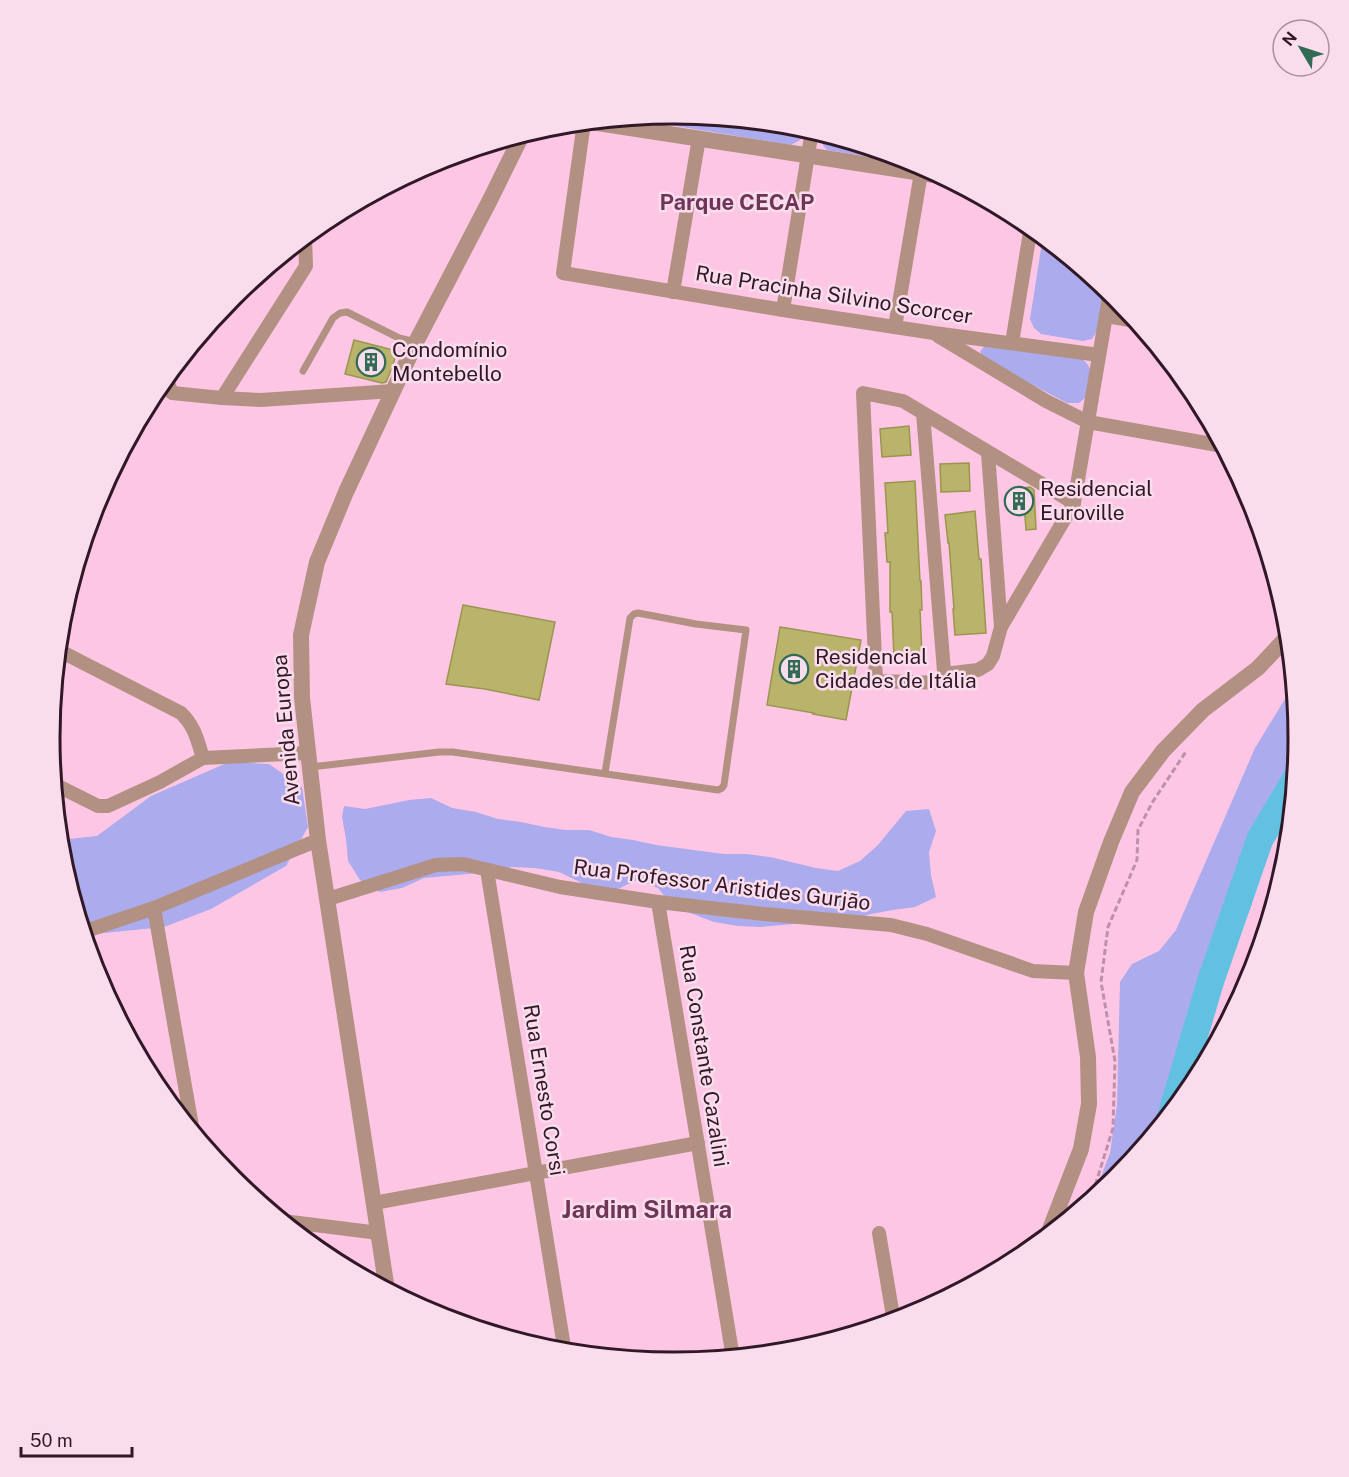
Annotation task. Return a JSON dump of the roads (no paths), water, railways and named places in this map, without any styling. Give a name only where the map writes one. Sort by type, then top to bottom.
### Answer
[{"type":"street","points":[[620,126],[911,171]]},
{"type":"street","name":"Rua Pracinha Silvino Scorcer","points":[[583,131],[563,273],[783,310],[1100,355]]},
{"type":"street","points":[[673,292],[699,138]]},
{"type":"street","points":[[783,310],[810,140]]},
{"type":"street","name":"Avenida Europa","points":[[386,1281],[318,840],[302,698],[301,635],[317,562],[346,492],[416,342],[517,144]]},
{"type":"street","name":"Avenida Europa","points":[[489,202],[504,148]]},
{"type":"street","points":[[895,327],[921,176]]},
{"type":"street","points":[[1012,344],[1029,237]]},
{"type":"street","points":[[222,398],[306,266],[305,247]]},
{"type":"street","points":[[944,674],[978,670],[988,664],[993,656],[1001,627],[1074,503],[1108,303]]},
{"type":"street","points":[[1106,316],[1123,319]]},
{"type":"street","points":[[934,333],[1046,401],[1088,422],[1214,444]]},
{"type":"street","points":[[170,388],[172,393],[261,400],[393,391]]},
{"type":"street","points":[[923,413],[945,683],[876,681],[863,393],[903,401],[1074,503]]},
{"type":"street","points":[[988,453],[1001,627]]},
{"type":"street","points":[[1052,1223],[1081,1149],[1089,1104],[1088,1058],[1076,973],[1086,912],[1111,842],[1132,792],[1163,751],[1203,710],[1258,668],[1281,643]]},
{"type":"street","points":[[66,654],[181,713],[195,731],[202,758]]},
{"type":"street","points":[[62,788],[98,806],[108,806],[160,782],[202,758],[309,760]]},
{"type":"street","points":[[91,929],[154,908],[318,840]]},
{"type":"street","name":"Rua Professor Aristides Gurjão","points":[[328,899],[436,865],[463,864],[560,887],[658,902],[891,925],[927,934],[1033,971],[1076,973]]},
{"type":"street","name":"Rua Ernesto Corsi","points":[[487,870],[563,1342]]},
{"type":"street","name":"Rua Constante Cazalini","points":[[658,902],[732,1350]]},
{"type":"street","points":[[154,908],[190,1117]]},
{"type":"street","points":[[374,1203],[698,1143]]},
{"type":"street","points":[[296,1223],[380,1233]]},
{"type":"street","points":[[879,1233],[892,1312]]},
{"type":"lane","points":[[303,371],[333,318],[340,313],[347,312],[399,338],[416,342]]},
{"type":"lane","points":[[309,760],[446,752],[718,790],[724,785],[746,630],[696,624],[638,613],[630,618],[605,773]]},
{"type":"waterway","points":[[1179,1089],[1211,980],[1260,839],[1286,794]]},
{"type":"place","name":"Condomínio Montebello","points":[[371,362]]},
{"type":"place","name":"Residencial Euroville","points":[[1019,501]]},
{"type":"place","name":"Residencial Cidades de Itália","points":[[794,669]]},
{"type":"district","name":"Parque CECAP","points":[[737,202]]},
{"type":"district","name":"Jardim Silmara","points":[[647,1210]]}]
